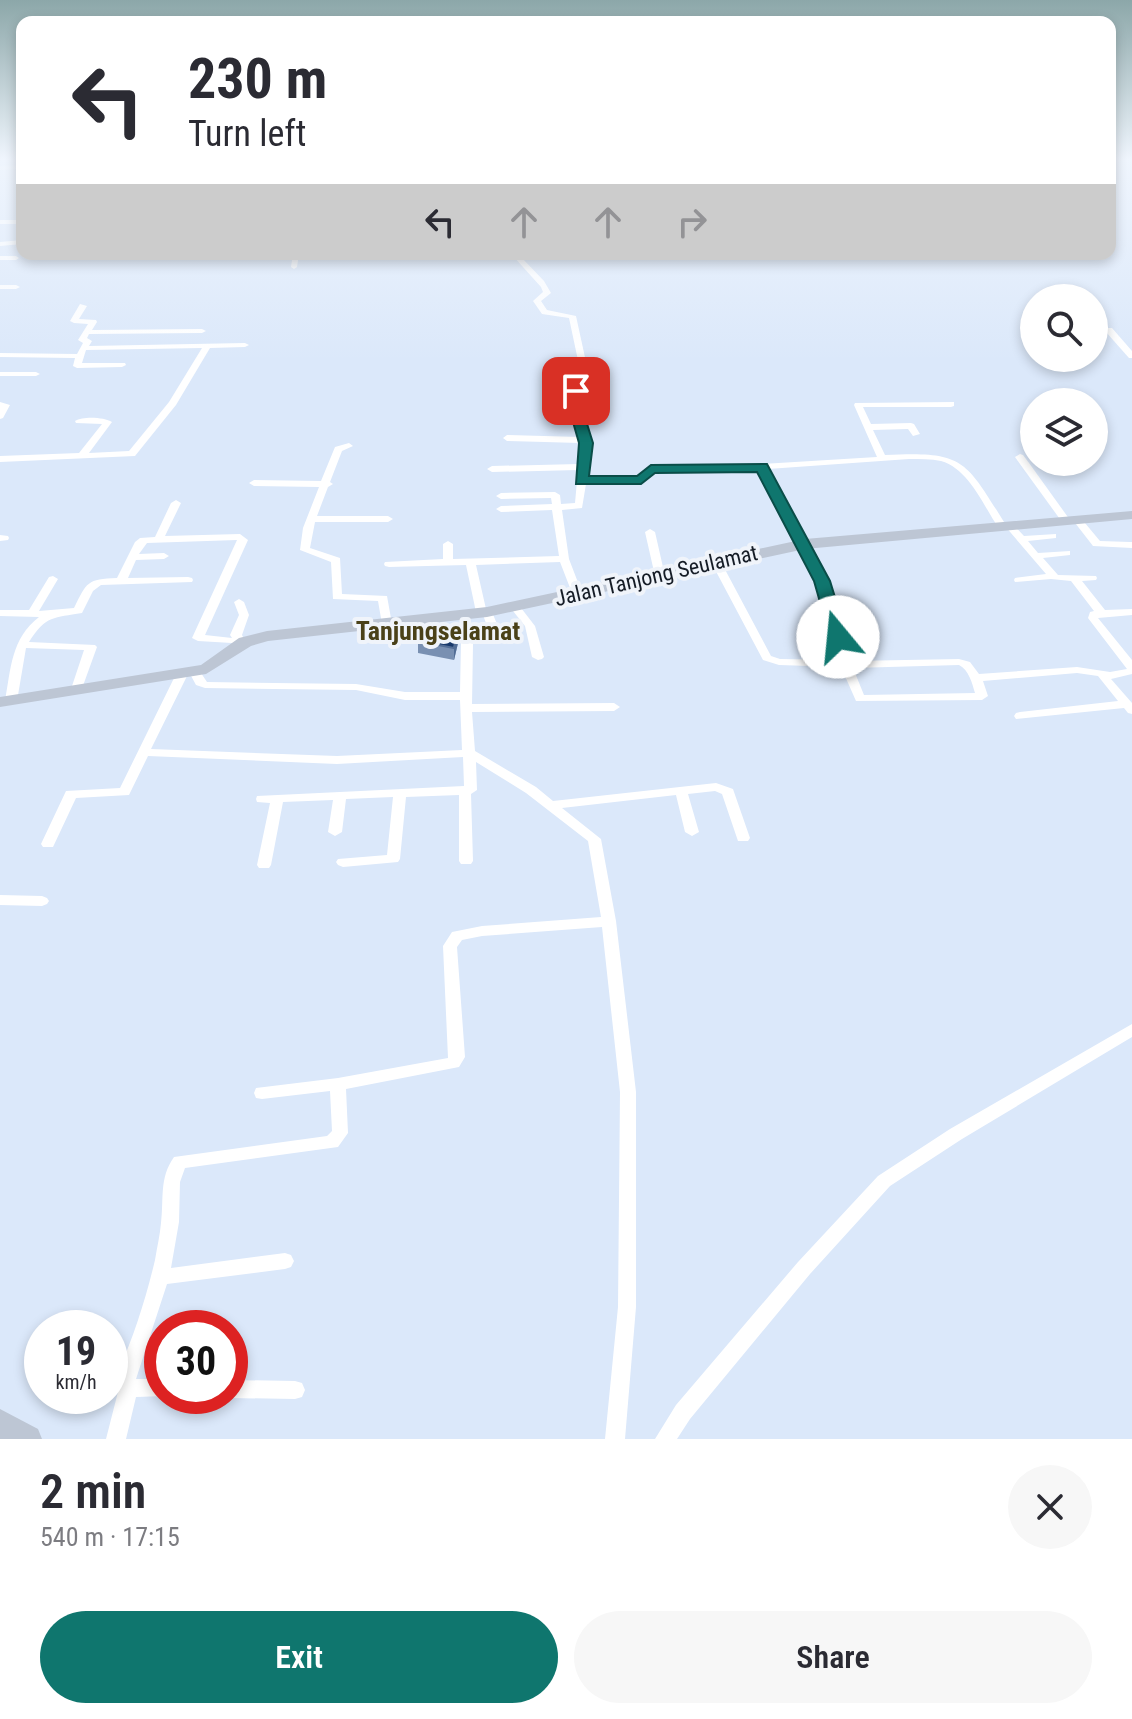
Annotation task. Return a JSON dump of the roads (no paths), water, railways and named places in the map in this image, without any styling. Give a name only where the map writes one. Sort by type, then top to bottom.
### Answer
[{"type":"street","points":[[0,258],[16,258]]},
{"type":"street","points":[[294,267],[295,260]]},
{"type":"street","points":[[501,509],[580,505],[584,467],[586,440],[571,394],[587,385],[572,316],[545,312],[537,301],[547,293],[547,289],[539,276],[520,260]]},
{"type":"street","points":[[0,287],[16,287]]},
{"type":"street","points":[[83,306],[74,321],[115,323]]},
{"type":"street","points":[[93,322],[82,340],[88,341],[77,366],[122,365]]},
{"type":"street","points":[[1109,330],[1132,356]]},
{"type":"street","points":[[88,332],[202,331]]},
{"type":"street","points":[[0,355],[245,345]]},
{"type":"street","points":[[0,459],[132,454],[173,403],[207,347]]},
{"type":"street","points":[[0,374],[36,374]]},
{"type":"street","points":[[14,387],[22,374]]},
{"type":"street","points":[[882,458],[858,405],[951,404]]},
{"type":"street","points":[[0,405],[6,405],[0,416]]},
{"type":"street","points":[[79,421],[108,422],[81,457]]},
{"type":"street","points":[[869,427],[909,425],[916,434]]},
{"type":"street","points":[[507,438],[586,440]]},
{"type":"street","points":[[349,446],[339,447],[328,484],[306,532],[305,550],[336,560],[336,596],[383,598],[387,624]]},
{"type":"street","points":[[581,481],[641,480],[651,469],[762,467],[922,456],[957,461],[1005,524],[1053,576]]},
{"type":"street","points":[[492,469],[584,467]]},
{"type":"street","points":[[716,562],[767,658],[779,662],[847,665],[959,662],[966,664],[976,678],[982,696],[865,700],[857,696],[847,665],[822,581],[762,467]]},
{"type":"street","points":[[1036,476],[1044,495],[1097,544],[1130,545]]},
{"type":"street","points":[[254,483],[328,484]]},
{"type":"street","points":[[501,496],[555,495],[564,559],[577,593]]},
{"type":"street","points":[[159,539],[176,503]]},
{"type":"street","name":"Jalan Tanjong Seulamat","points":[[6,702],[189,673],[213,666],[242,642],[267,636],[484,612],[805,544],[1132,515]]},
{"type":"street","points":[[312,519],[388,519]]},
{"type":"street","points":[[650,532],[660,576]]},
{"type":"street","points":[[121,581],[141,542],[222,536],[243,540],[198,638],[242,642]]},
{"type":"street","points":[[1021,539],[1052,536]]},
{"type":"street","points":[[448,544],[448,562]]},
{"type":"street","points":[[1036,556],[1066,553]]},
{"type":"street","points":[[132,557],[164,556]]},
{"type":"street","points":[[389,564],[564,559]]},
{"type":"street","points":[[262,799],[472,789],[466,702],[467,642],[496,636],[484,612],[470,562]]},
{"type":"street","points":[[1019,580],[1053,576],[1092,578]]},
{"type":"street","points":[[32,614],[53,579]]},
{"type":"street","points":[[1075,579],[1102,614]]},
{"type":"street","points":[[0,613],[76,613],[94,583],[188,580]]},
{"type":"street","points":[[239,602],[244,613],[236,635],[242,642]]},
{"type":"street","points":[[514,606],[530,626],[538,657]]},
{"type":"street","points":[[976,678],[1077,670],[1105,674],[1132,669],[1093,618],[1094,614],[1132,612]]},
{"type":"street","points":[[6,702],[26,632],[50,614]]},
{"type":"street","points":[[21,645],[91,647],[76,692]]},
{"type":"street","points":[[48,844],[68,797],[75,792],[120,794],[189,673],[205,685],[356,687],[466,702],[614,707]]},
{"type":"street","points":[[1105,674],[1103,677],[1129,707]]},
{"type":"street","points":[[1020,716],[1129,707]]},
{"type":"street","points":[[142,752],[337,760],[469,753],[552,805],[594,839],[609,921],[628,1092],[627,1307],[615,1439]]},
{"type":"street","points":[[552,805],[716,787],[728,792],[743,838]]},
{"type":"street","points":[[681,790],[692,832]]},
{"type":"street","points":[[465,791],[466,861]]},
{"type":"street","points":[[343,862],[393,859],[400,793]]},
{"type":"street","points":[[335,832],[340,796]]},
{"type":"street","points":[[264,865],[277,799]]},
{"type":"street","points":[[0,900],[42,901]]},
{"type":"street","points":[[262,1093],[338,1084],[453,1063],[457,1057],[450,946],[457,936],[482,931],[609,921]]},
{"type":"street","points":[[665,1439],[683,1412],[804,1268],[884,1181],[956,1134],[1132,1030]]},
{"type":"street","points":[[116,1439],[129,1388],[126,1381],[128,1372],[161,1277],[175,1167],[189,1158],[336,1140],[340,1133],[338,1084]]},
{"type":"street","points":[[161,1277],[285,1261]]},
{"type":"street","points":[[129,1388],[144,1388]]},
{"type":"street","points":[[248,1389],[295,1390]]},
{"type":"street","points":[[0,1424],[27,1439]]},
{"type":"district","name":"Tanjungselamat","points":[[438,631]]}]
